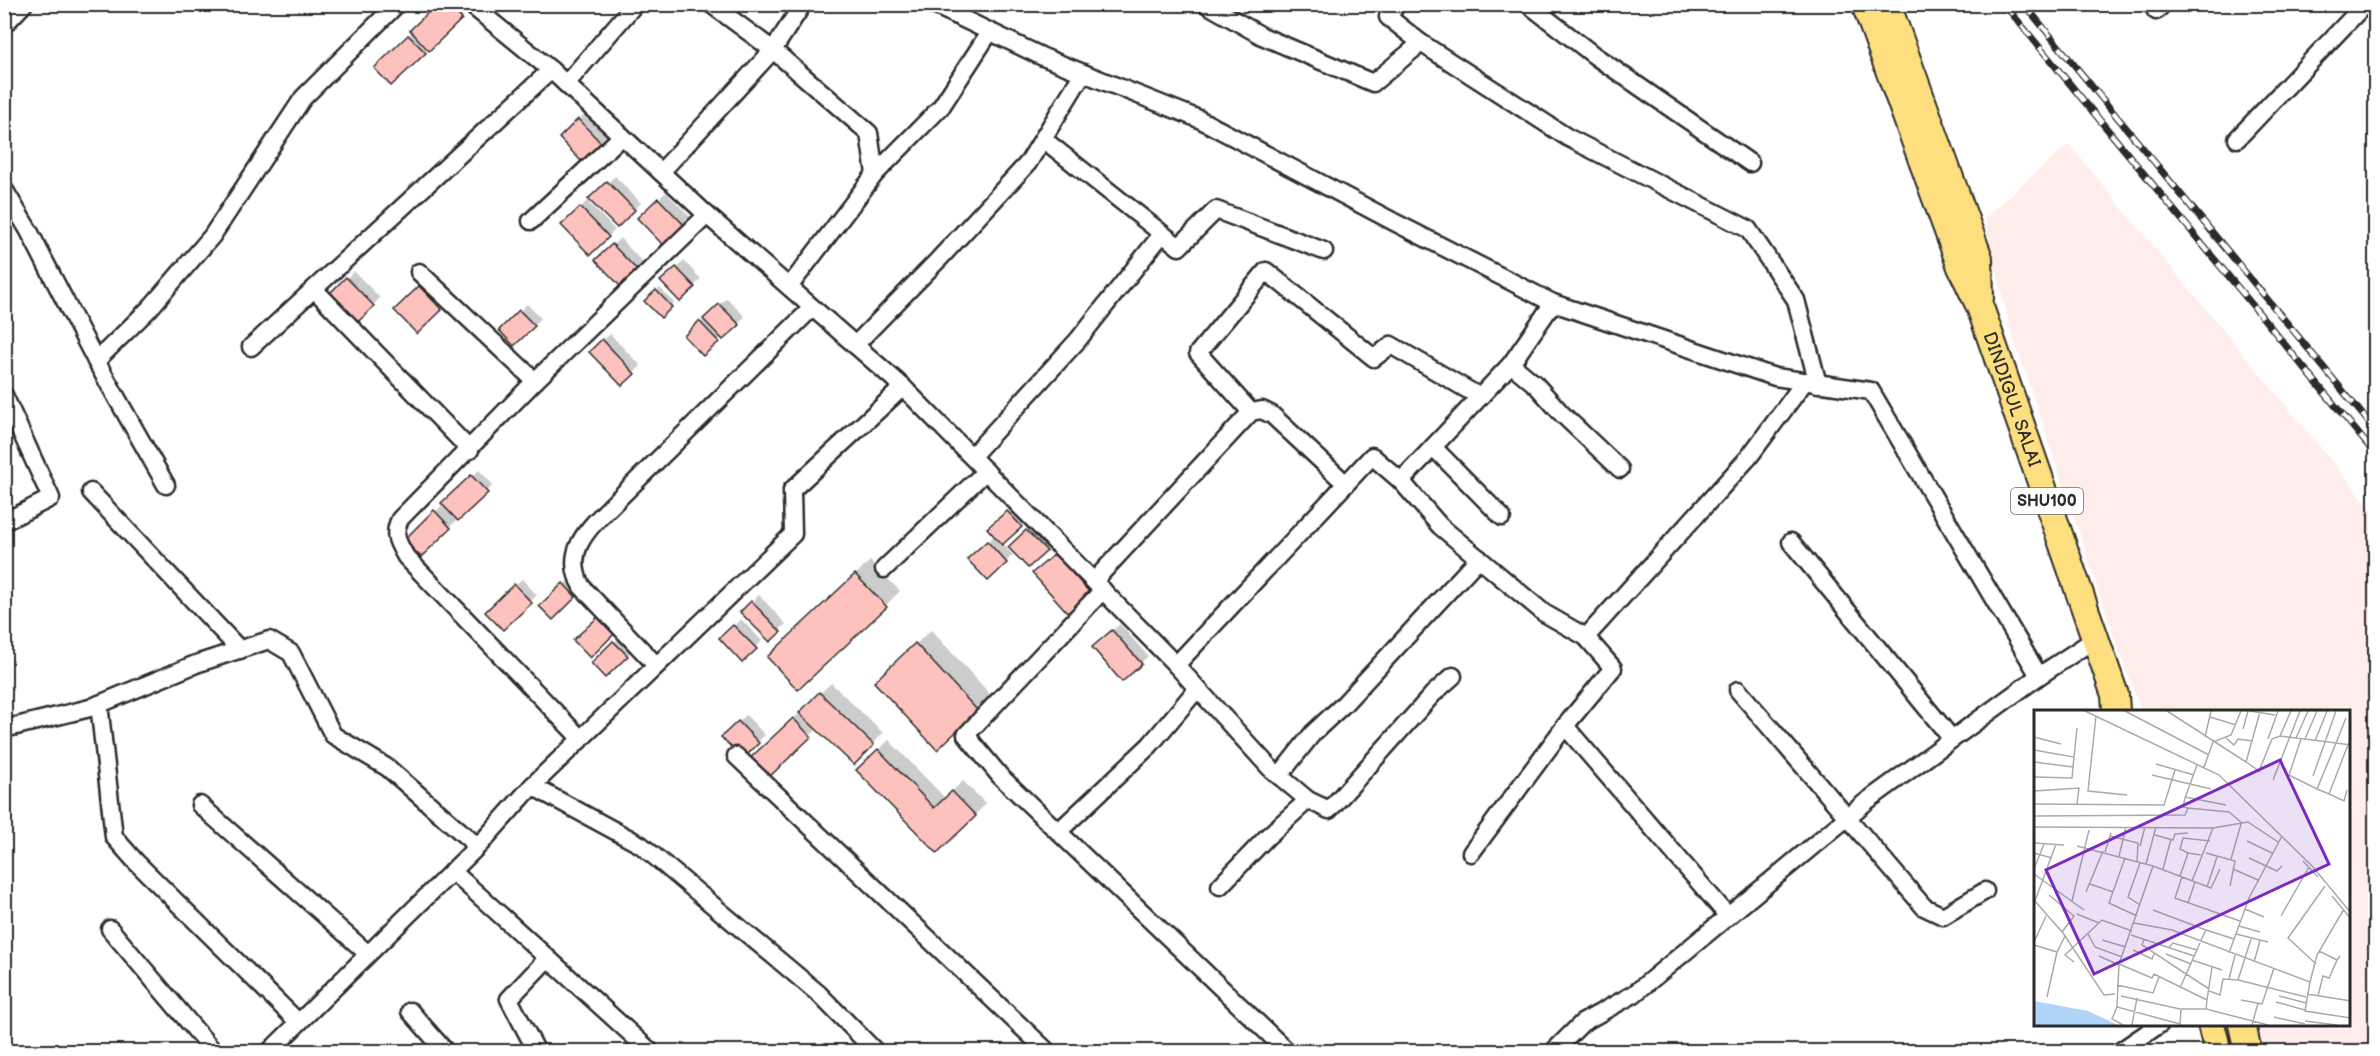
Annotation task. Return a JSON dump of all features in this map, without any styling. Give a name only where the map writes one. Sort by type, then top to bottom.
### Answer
[{"type":"main road","name":"DINDIGUL SALAI","points":[[1865,4],[1961,267],[1980,307],[2119,706]]},
{"type":"main road","name":"DINDIGUL SALAI","points":[[1887,4],[1980,258],[1980,307]]},
{"type":"main road","points":[[2212,1026],[2218,1052]]},
{"type":"main road","points":[[2242,1026],[2248,1052]]},
{"type":"street","points":[[4,25],[24,4]]},
{"type":"street","points":[[96,361],[150,308],[212,236],[303,98],[397,4]]},
{"type":"street","points":[[470,4],[551,70],[707,215],[903,387],[1176,665],[1279,776],[1308,800],[1329,810],[1433,694],[1453,676]]},
{"type":"street","points":[[566,84],[635,4]]},
{"type":"street","points":[[711,4],[773,50],[869,133],[875,174]]},
{"type":"street","points":[[661,172],[773,50],[803,4]]},
{"type":"street","points":[[932,4],[989,33],[1199,119],[1553,303],[1774,377],[1871,391],[2039,676]]},
{"type":"street","points":[[1206,4],[1262,36],[1373,83],[1421,43]]},
{"type":"street","points":[[1396,4],[1388,17],[1421,43],[1567,137],[1748,229],[1796,300],[1811,383]]},
{"type":"street","points":[[1528,4],[1595,56],[1750,163]]},
{"type":"street","points":[[2152,4],[2156,11],[2163,4]]},
{"type":"street","points":[[2237,139],[2365,4]]},
{"type":"street","points":[[789,287],[875,174],[941,107],[989,33]]},
{"type":"street","points":[[251,347],[551,70]]},
{"type":"street","points":[[855,345],[1028,163],[1083,73]]},
{"type":"street","points":[[531,221],[622,136]]},
{"type":"street","points":[[1043,139],[1179,247],[1216,210],[1324,251]]},
{"type":"street","points":[[4,189],[29,231],[96,361],[165,485]]},
{"type":"street","points":[[581,739],[406,557],[396,540],[395,529],[400,519],[535,381],[707,215]]},
{"type":"street","points":[[972,456],[1078,340],[1162,234]]},
{"type":"street","points":[[1251,412],[1198,353],[1266,271],[1374,358],[1391,345],[1480,397]]},
{"type":"street","points":[[419,273],[535,381]]},
{"type":"street","points":[[314,289],[470,450]]},
{"type":"street","points":[[1401,481],[1511,364],[1553,303]]},
{"type":"street","points":[[656,665],[582,587],[574,573],[577,548],[586,531],[812,308]]},
{"type":"street","points":[[1511,364],[1536,385],[1562,414],[1620,469]]},
{"type":"street","points":[[1586,637],[1749,457],[1811,383]]},
{"type":"street","points":[[269,1052],[477,846],[532,786],[793,534],[792,490],[903,387]]},
{"type":"street","points":[[4,395],[51,498],[4,522]]},
{"type":"street","points":[[1288,1052],[1000,776],[966,735],[1251,412],[1262,410],[1272,415],[1346,484]]},
{"type":"street","points":[[1433,447],[1502,518]]},
{"type":"street","points":[[1176,665],[1371,456],[1401,481],[1440,526],[1544,613],[1586,637],[1613,668],[1565,726],[1471,853]]},
{"type":"street","points":[[884,569],[986,471]]},
{"type":"street","points":[[91,492],[240,650]]},
{"type":"street","points":[[1791,542],[1952,739]]},
{"type":"street","points":[[1279,776],[1313,734],[1343,705],[1479,558]]},
{"type":"street","points":[[1553,1052],[1582,1023],[1634,994],[1846,818],[2039,676],[2095,639]]},
{"type":"street","points":[[4,729],[99,704],[196,664],[269,640],[291,653],[333,735],[388,768],[477,846]]},
{"type":"street","points":[[1059,831],[1150,745],[1197,689]]},
{"type":"street","points":[[1738,690],[1916,899],[1932,913],[1943,916],[1985,891]]},
{"type":"street","points":[[99,704],[114,837],[136,862],[298,1022]]},
{"type":"street","points":[[1565,726],[1728,916]]},
{"type":"street","points":[[736,756],[1048,1052]]},
{"type":"street","points":[[532,786],[641,845],[819,994],[876,1052]]},
{"type":"street","points":[[1220,886],[1267,837],[1308,800]]},
{"type":"street","points":[[200,804],[367,953]]},
{"type":"street","points":[[452,871],[651,1052]]},
{"type":"street","points":[[110,929],[214,1052]]},
{"type":"street","points":[[537,1052],[509,999],[547,959]]},
{"type":"street","points":[[410,1011],[446,1052]]},
{"type":"street","points":[[2119,1052],[2157,1026]]},
{"type":"shaded area","points":[[2069,144],[2375,513],[2375,1051],[2263,1051],[2256,1026],[2350,1026],[2350,710],[2141,710],[2009,325],[1984,218]]},
{"type":"building","points":[[437,4],[448,4],[462,19],[429,51],[410,30]]},
{"type":"building","points":[[408,35],[426,53],[391,86],[374,68]]},
{"type":"building","points":[[578,119],[601,143],[582,162],[559,138]]},
{"type":"building","points":[[607,181],[635,210],[617,228],[588,199]]},
{"type":"building","points":[[658,198],[686,227],[665,247],[637,218]]},
{"type":"building","points":[[580,207],[609,237],[590,255],[561,225]]},
{"type":"building","points":[[612,244],[640,273],[623,289],[595,260]]},
{"type":"building","points":[[676,267],[695,287],[680,302],[660,281]]},
{"type":"building","points":[[346,277],[374,306],[358,322],[330,293]]},
{"type":"building","points":[[419,286],[442,310],[417,334],[394,310]]},
{"type":"building","points":[[656,290],[672,307],[661,318],[644,301]]},
{"type":"building","points":[[719,304],[740,325],[723,340],[703,319]]},
{"type":"building","points":[[519,310],[535,326],[514,346],[499,330]]},
{"type":"building","points":[[699,321],[719,342],[703,356],[684,336]]},
{"type":"building","points":[[602,339],[635,374],[622,386],[589,352]]},
{"type":"building","points":[[471,475],[488,493],[458,521],[441,503]]},
{"type":"building","points":[[434,510],[451,528],[421,557],[404,540]]},
{"type":"building","points":[[1007,511],[1022,527],[1002,545],[987,528]]},
{"type":"building","points":[[1026,530],[1047,551],[1028,568],[1008,547]]},
{"type":"building","points":[[987,541],[1007,563],[988,581],[967,559]]},
{"type":"building","points":[[1055,554],[1091,594],[1068,613],[1032,573]]},
{"type":"building","points":[[855,574],[887,607],[798,690],[767,657]]},
{"type":"building","points":[[563,583],[576,597],[553,620],[539,606]]},
{"type":"building","points":[[514,584],[532,603],[503,630],[485,612]]},
{"type":"building","points":[[751,601],[781,632],[770,642],[740,612]]},
{"type":"building","points":[[598,617],[614,634],[590,658],[573,640]]},
{"type":"building","points":[[733,625],[757,649],[742,663],[719,638]]},
{"type":"building","points":[[1112,630],[1142,664],[1122,682],[1092,647]]},
{"type":"building","points":[[613,641],[628,656],[605,678],[591,663]]},
{"type":"building","points":[[915,643],[978,711],[937,750],[874,682]]},
{"type":"building","points":[[819,692],[874,745],[854,765],[799,713]]},
{"type":"building","points":[[793,718],[811,737],[767,779],[748,760]]},
{"type":"building","points":[[738,721],[759,743],[743,759],[721,737]]},
{"type":"building","points":[[878,749],[934,808],[952,791],[976,816],[937,853],[856,770]]},
{"type":"railway","points":[[2004,4],[2376,455]]},
{"type":"railway","points":[[2024,4],[2376,431]]}]
